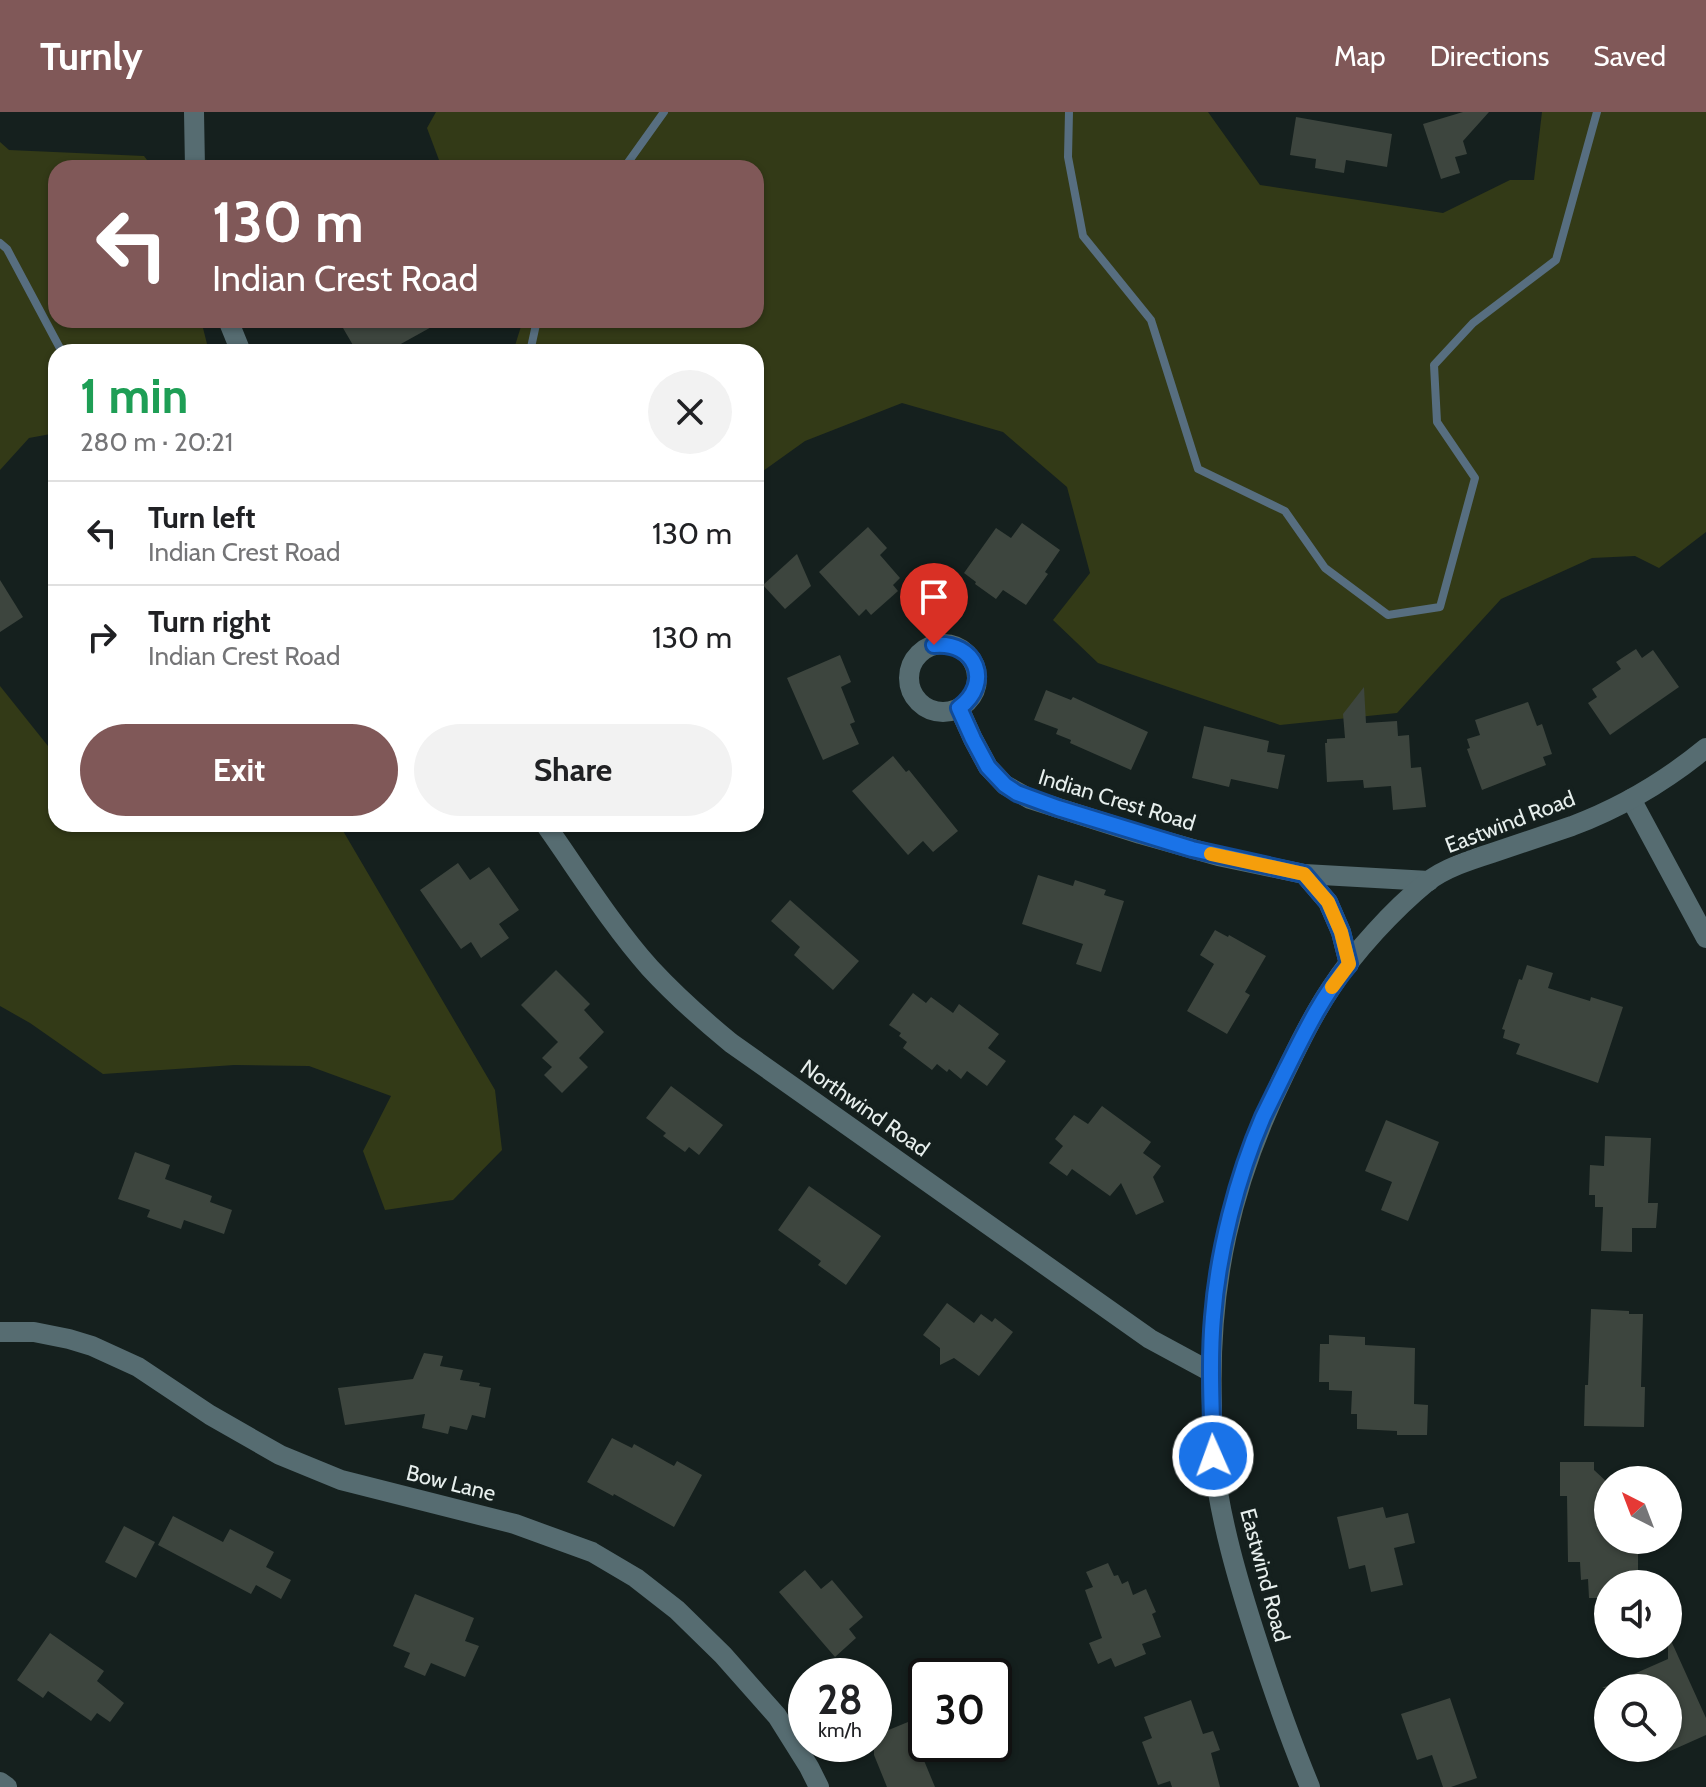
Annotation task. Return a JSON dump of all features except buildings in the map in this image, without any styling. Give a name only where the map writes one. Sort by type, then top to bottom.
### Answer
[{"type":"street","points":[[194,112],[195,160]]},
{"type":"street","name":"Indian Crest Road","points":[[959,708],[988,767],[1017,793],[1192,849],[1304,874],[1429,881]]},
{"type":"street","name":"Eastwind Road","points":[[1310,1787],[1245,1604],[1223,1522],[1213,1456],[1211,1372],[1219,1268],[1237,1190],[1263,1118],[1309,1024],[1332,987],[1386,921],[1429,881],[1461,864],[1576,824],[1631,799],[1687,764],[1706,748]]},
{"type":"street","points":[[1631,799],[1706,938]]},
{"type":"street","name":"Northwind Road","points":[[551,832],[650,967],[698,1016],[731,1043],[1150,1339],[1211,1372]]},
{"type":"street","points":[[1304,874],[1328,902],[1341,932],[1349,964]]},
{"type":"street","name":"Bow Lane","points":[[0,1332],[34,1332],[92,1346],[138,1367],[210,1415],[280,1455],[341,1480],[515,1524],[592,1552],[636,1578],[667,1602],[723,1655],[777,1716],[819,1787]]},
{"type":"street","points":[[0,1782],[7,1787]]},
{"type":"green space","points":[[436,112],[1208,112],[1260,185],[1443,213],[1510,180],[1534,180],[1542,112],[1706,112],[1706,532],[1659,568],[1635,556],[1592,558],[1501,599],[1397,713],[1280,725],[1098,663],[1053,620],[1090,573],[1067,487],[1003,432],[902,403],[805,441],[764,470],[764,344],[516,344],[520,328],[764,328],[764,160],[439,160],[427,128]]},
{"type":"green space","points":[[0,142],[9,150],[144,156],[147,160],[48,160],[48,328],[203,328],[207,344],[48,344],[48,434],[29,438],[0,470]]},
{"type":"green space","points":[[0,686],[48,746],[48,832],[344,832],[495,1090],[502,1150],[453,1200],[385,1210],[363,1151],[391,1096],[309,1066],[234,1065],[103,1074],[0,1006]]},
{"type":"waterway","points":[[630,160],[664,112]]},
{"type":"waterway","points":[[1069,112],[1068,157],[1083,236],[1151,320],[1198,469],[1285,511],[1325,568],[1388,615],[1440,607],[1475,478],[1437,422],[1434,365],[1473,323],[1556,260],[1597,112]]},
{"type":"waterway","points":[[0,243],[7,249],[48,326]]},
{"type":"waterway","points":[[49,328],[58,344]]},
{"type":"waterway","points":[[532,344],[535,328]]},
{"type":"slow traffic","points":[[1211,854],[1304,874],[1328,902],[1341,932],[1349,964],[1332,987]]},
{"type":"route","points":[[934,645],[957,646],[973,661],[977,671],[975,693],[959,708],[988,767],[1005,785],[1030,799],[1140,834],[1218,856],[1304,874],[1328,902],[1341,932],[1349,964],[1309,1024],[1263,1118],[1237,1190],[1219,1268],[1213,1316],[1213,1456]]}]
